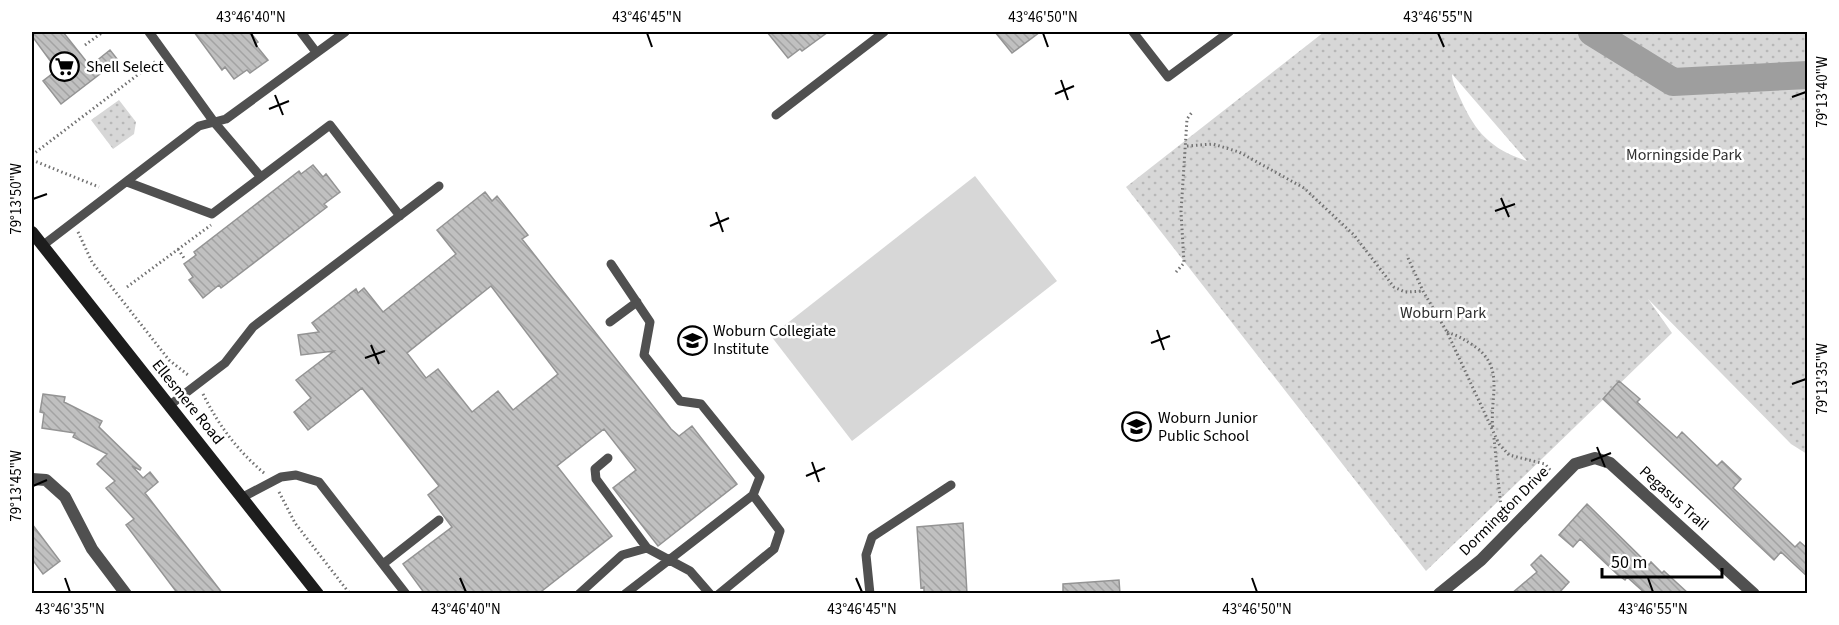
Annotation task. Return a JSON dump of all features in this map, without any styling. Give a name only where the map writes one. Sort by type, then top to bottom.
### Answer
[{"type":"main road","name":"Ellesmere Road","points":[[32,232],[318,594]]},
{"type":"street","name":"Dormington Drive","points":[[1438,594],[1480,560],[1575,464],[1595,458]]},
{"type":"street","name":"Pegasus Trail","points":[[1595,458],[1610,463],[1635,484],[1754,594]]},
{"type":"street","points":[[32,479],[46,480],[65,496],[92,549],[126,594]]},
{"type":"lane","points":[[149,32],[214,122],[260,176]]},
{"type":"lane","points":[[300,32],[316,52]]},
{"type":"lane","points":[[42,246],[199,126],[226,119],[345,32]]},
{"type":"lane","points":[[776,115],[884,32]]},
{"type":"lane","points":[[1133,32],[1167,77],[1230,32]]},
{"type":"lane","points":[[127,182],[212,214],[330,125],[400,216]]},
{"type":"lane","points":[[170,405],[225,363],[253,327],[439,186]]},
{"type":"lane","points":[[611,264],[650,322],[644,355],[680,401],[701,404],[760,477],[753,495],[626,594]]},
{"type":"lane","points":[[610,322],[637,302]]},
{"type":"lane","points":[[608,458],[595,469],[596,479],[647,548],[690,571],[710,594]]},
{"type":"lane","points":[[243,497],[281,477],[296,475],[319,482],[406,594]]},
{"type":"lane","points":[[870,594],[866,555],[872,537],[951,485]]},
{"type":"lane","points":[[719,594],[774,549],[780,531],[753,495]]},
{"type":"lane","points":[[383,564],[439,520]]},
{"type":"lane","points":[[579,594],[622,555],[647,548]]},
{"type":"path","points":[[85,45],[103,32]]},
{"type":"path","points":[[32,155],[165,54]]},
{"type":"path","points":[[1176,272],[1184,262],[1181,212],[1187,146],[1186,119],[1193,111]]},
{"type":"path","points":[[1187,146],[1213,144],[1239,152],[1304,188],[1354,235],[1394,287],[1405,292],[1423,291]]},
{"type":"path","points":[[32,160],[112,193]]},
{"type":"path","points":[[127,287],[211,225],[212,214]]},
{"type":"path","points":[[74,222],[92,262],[169,360],[199,384],[219,426],[245,457],[274,481],[295,523],[350,594]]},
{"type":"path","points":[[178,249],[184,258]]},
{"type":"path","points":[[1408,258],[1423,291],[1447,332],[1493,433],[1509,455],[1545,464]]},
{"type":"path","points":[[1447,332],[1461,336],[1481,352],[1495,373],[1492,418],[1504,534]]},
{"type":"green space","name":"Woburn Park","points":[[1324,32],[1807,32],[1807,454],[1791,444],[1648,299],[1672,333],[1426,571],[1126,187]],"holes":[[[1452,74],[1527,161],[1494,145],[1479,131],[1461,100]]]},
{"type":"green space","points":[[119,100],[136,122],[134,134],[113,149],[91,120]]},
{"type":"green space","points":[[975,176],[1057,281],[852,441],[771,336]]},
{"type":"building","points":[[32,32],[63,32],[90,66],[110,50],[118,60],[61,104],[43,81],[57,70],[32,36]]},
{"type":"building","points":[[194,32],[250,32],[258,42],[255,44],[268,60],[250,73],[247,70],[234,79],[225,67],[222,70]]},
{"type":"building","points":[[767,32],[828,32],[788,58]]},
{"type":"building","points":[[995,32],[1040,32],[1012,53]]},
{"type":"building","points":[[313,165],[323,177],[326,174],[340,192],[324,204],[327,207],[221,288],[219,285],[203,298],[189,280],[193,277],[184,264],[196,255],[194,252],[299,171],[301,174]]},
{"type":"building","points":[[485,192],[492,201],[497,196],[528,235],[522,239],[671,429],[679,436],[692,426],[737,484],[658,546],[613,488],[636,470],[604,429],[557,466],[612,536],[538,594],[425,594],[403,564],[452,527],[428,495],[439,486],[362,388],[308,430],[294,412],[311,398],[296,380],[334,351],[301,355],[298,335],[319,332],[312,323],[356,289],[358,293],[364,288],[383,312],[456,254],[437,230]],"holes":[[[491,286],[558,374],[513,410],[498,391],[472,412],[438,369],[426,378],[407,353]]]},
{"type":"building","points":[[1619,381],[1640,399],[1637,402],[1677,438],[1682,432],[1717,466],[1722,461],[1741,479],[1733,488],[1795,547],[1800,542],[1808,549],[1808,577],[1781,552],[1774,560],[1603,399]]},
{"type":"building","points":[[43,394],[65,397],[64,402],[102,421],[99,427],[141,468],[140,470],[132,466],[143,478],[150,472],[158,482],[145,493],[223,594],[178,594],[126,525],[134,519],[106,488],[115,481],[97,464],[107,454],[73,437],[75,433],[42,428],[44,413],[40,412]]},
{"type":"building","points":[[1587,504],[1649,565],[1651,562],[1662,573],[1664,571],[1689,594],[1646,594],[1627,577],[1625,580],[1618,575],[1580,539],[1573,547],[1559,535]]},
{"type":"building","points":[[963,523],[967,594],[924,594],[924,587],[921,588],[917,527]]},
{"type":"building","points":[[32,524],[60,561],[43,574],[32,559]]},
{"type":"building","points":[[1541,555],[1569,582],[1558,594],[1511,594],[1537,572],[1531,565]]},
{"type":"building","points":[[1119,580],[1120,594],[1063,594],[1063,584]]},
{"type":"waterway","points":[[1592,32],[1673,82],[1808,75]]},
{"type":"place","name":"Shell Select","points":[[65,67]]},
{"type":"place","name":"Woburn Collegiate Institute","points":[[692,340]]},
{"type":"place","name":"Woburn Junior Public School","points":[[1137,427]]},
{"type":"park label","name":"Morningside Park","points":[[1684,155]]}]
